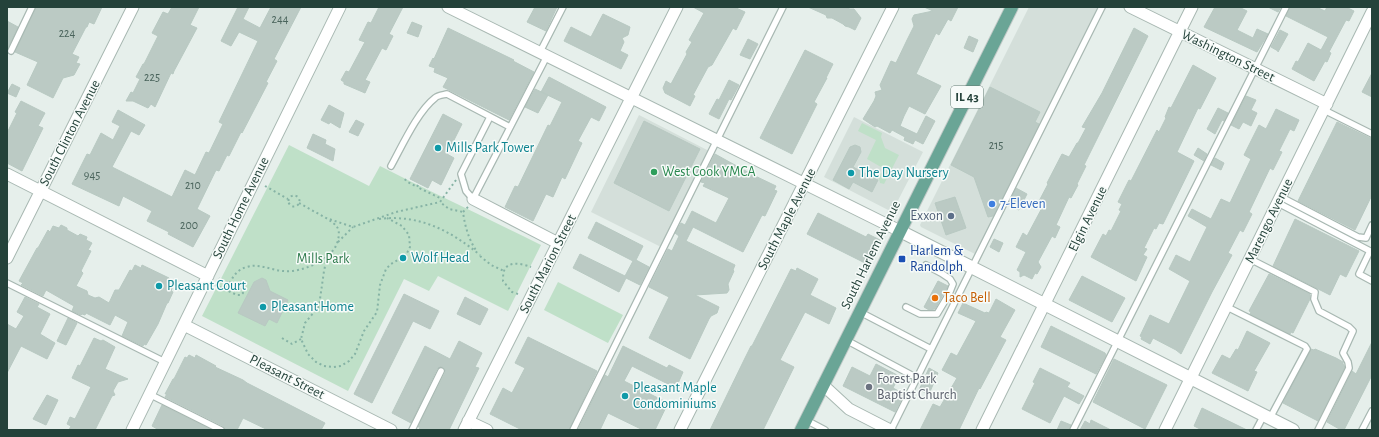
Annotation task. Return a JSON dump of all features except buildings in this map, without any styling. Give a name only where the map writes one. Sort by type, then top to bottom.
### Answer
[{"type":"main road","name":"South Harlem Avenue","points":[[803,425],[1012,7]]},
{"type":"street","name":"South Clinton Avenue","points":[[7,258],[133,7]]},
{"type":"street","name":"South Home Avenue","points":[[132,430],[184,325],[213,277],[340,7]]},
{"type":"street","points":[[449,7],[900,231],[1293,430]]},
{"type":"street","name":"South Marion Street","points":[[466,425],[677,7]]},
{"type":"street","name":"South Maple Avenue","points":[[680,430],[893,7]]},
{"type":"street","name":"Washington Street","points":[[1130,7],[1255,69],[1325,107]]},
{"type":"street","name":"Elgin Avenue","points":[[982,430],[1192,7]]},
{"type":"street","name":"Marengo Avenue","points":[[1165,430],[1372,12]]},
{"type":"street","points":[[7,174],[213,277]]},
{"type":"street","points":[[471,203],[558,243]]},
{"type":"street","name":"Pleasant Street","points":[[184,325],[391,430]]},
{"type":"street","points":[[823,385],[849,409],[891,430]]},
{"type":"street","points":[[466,425],[487,430]]},
{"type":"lane","points":[[11,50],[32,7]]},
{"type":"lane","points":[[471,203],[510,127],[563,7]]},
{"type":"lane","points":[[573,430],[783,7]]},
{"type":"lane","points":[[891,430],[1102,7]]},
{"type":"lane","points":[[1073,430],[1286,7]]},
{"type":"lane","points":[[392,166],[424,109],[436,97],[447,94],[510,127]]},
{"type":"lane","points":[[1325,107],[1372,134]]},
{"type":"lane","points":[[471,203],[461,174],[490,117]]},
{"type":"lane","points":[[1280,200],[1358,237],[1366,238],[1372,225]]},
{"type":"lane","points":[[1280,200],[1370,251],[1359,274],[1372,281]]},
{"type":"lane","points":[[1250,259],[1315,292],[1314,299],[1319,311],[1349,327],[1353,331],[1343,353],[1348,362],[1349,368],[1318,430]]},
{"type":"lane","points":[[906,307],[920,314],[937,314],[949,294],[953,284],[950,279],[926,265]]},
{"type":"lane","points":[[7,283],[165,362]]},
{"type":"lane","points":[[1227,307],[1305,346],[1307,349],[1267,417],[1256,430]]},
{"type":"lane","points":[[860,312],[931,349]]},
{"type":"lane","points":[[845,340],[917,378]]},
{"type":"lane","points":[[412,430],[441,371]]},
{"type":"lane","points":[[149,394],[221,430]]},
{"type":"lane","points":[[1362,430],[1372,411]]},
{"type":"lane","points":[[803,425],[825,430]]},
{"type":"path","points":[[387,218],[402,226],[409,235],[410,247],[406,255],[391,264],[386,269],[380,285],[377,312],[364,332],[355,354],[349,361],[341,366],[324,366],[316,362],[308,354],[301,339],[306,323],[319,306],[327,257],[338,242],[353,227],[374,219],[441,200],[458,178]]},
{"type":"path","points":[[405,179],[406,181],[418,186],[441,200],[449,209],[463,212]]},
{"type":"path","points":[[265,186],[288,199],[288,202],[292,206],[296,206],[299,203]]},
{"type":"path","points":[[288,199],[291,196],[296,196],[299,203],[336,225],[340,232],[338,242]]},
{"type":"path","points":[[471,203],[463,212],[464,223],[471,244],[480,256]]},
{"type":"path","points":[[326,218],[353,227]]},
{"type":"path","points":[[374,219],[405,218],[433,226],[451,234],[491,265],[504,271]]},
{"type":"path","points":[[230,283],[236,274],[246,267],[257,265],[270,270],[296,271],[311,266],[327,257]]},
{"type":"path","points":[[518,294],[512,292],[503,281],[504,271],[512,264],[524,264],[532,268]]},
{"type":"path","points":[[213,277],[230,283],[242,290],[242,294],[237,295],[215,285]]},
{"type":"path","points":[[282,338],[292,344],[301,339]]},
{"type":"shaded area","points":[[1029,7],[1099,8],[975,254],[921,227],[920,225]]},
{"type":"shaded area","points":[[639,115],[709,151],[661,247],[591,212]]},
{"type":"shaded area","points":[[854,117],[923,152],[892,212],[824,177]]},
{"type":"green space","points":[[862,123],[882,133],[881,137],[885,148],[899,155],[884,184],[880,183],[879,178],[883,170],[881,167],[867,159],[876,140],[858,131]]},
{"type":"green space","name":"Mills Park","points":[[289,145],[369,186],[380,166],[541,245],[508,311],[438,276],[429,291],[404,279],[348,391],[202,316]]},
{"type":"green space","points":[[558,282],[623,315],[608,343],[544,310]]},
{"type":"place","name":"Mills Park Tower","points":[[438,148]]},
{"type":"place","name":"West Cook YMCA","points":[[654,172]]},
{"type":"place","name":"The Day Nursery","points":[[851,173]]},
{"type":"place","name":"7-Eleven","points":[[992,204]]},
{"type":"place","name":"Exxon","points":[[951,216]]},
{"type":"place","name":"Wolf Head","points":[[403,258]]},
{"type":"place","name":"Harlem & Randolph","points":[[902,259]]},
{"type":"place","name":"Pleasant Court","points":[[159,286]]},
{"type":"place","name":"Taco Bell","points":[[935,298]]},
{"type":"place","name":"Pleasant Home","points":[[263,307]]},
{"type":"place","name":"Forest Park Baptist Church","points":[[869,387]]},
{"type":"place","name":"Pleasant Maple Condominiums","points":[[625,396]]}]
